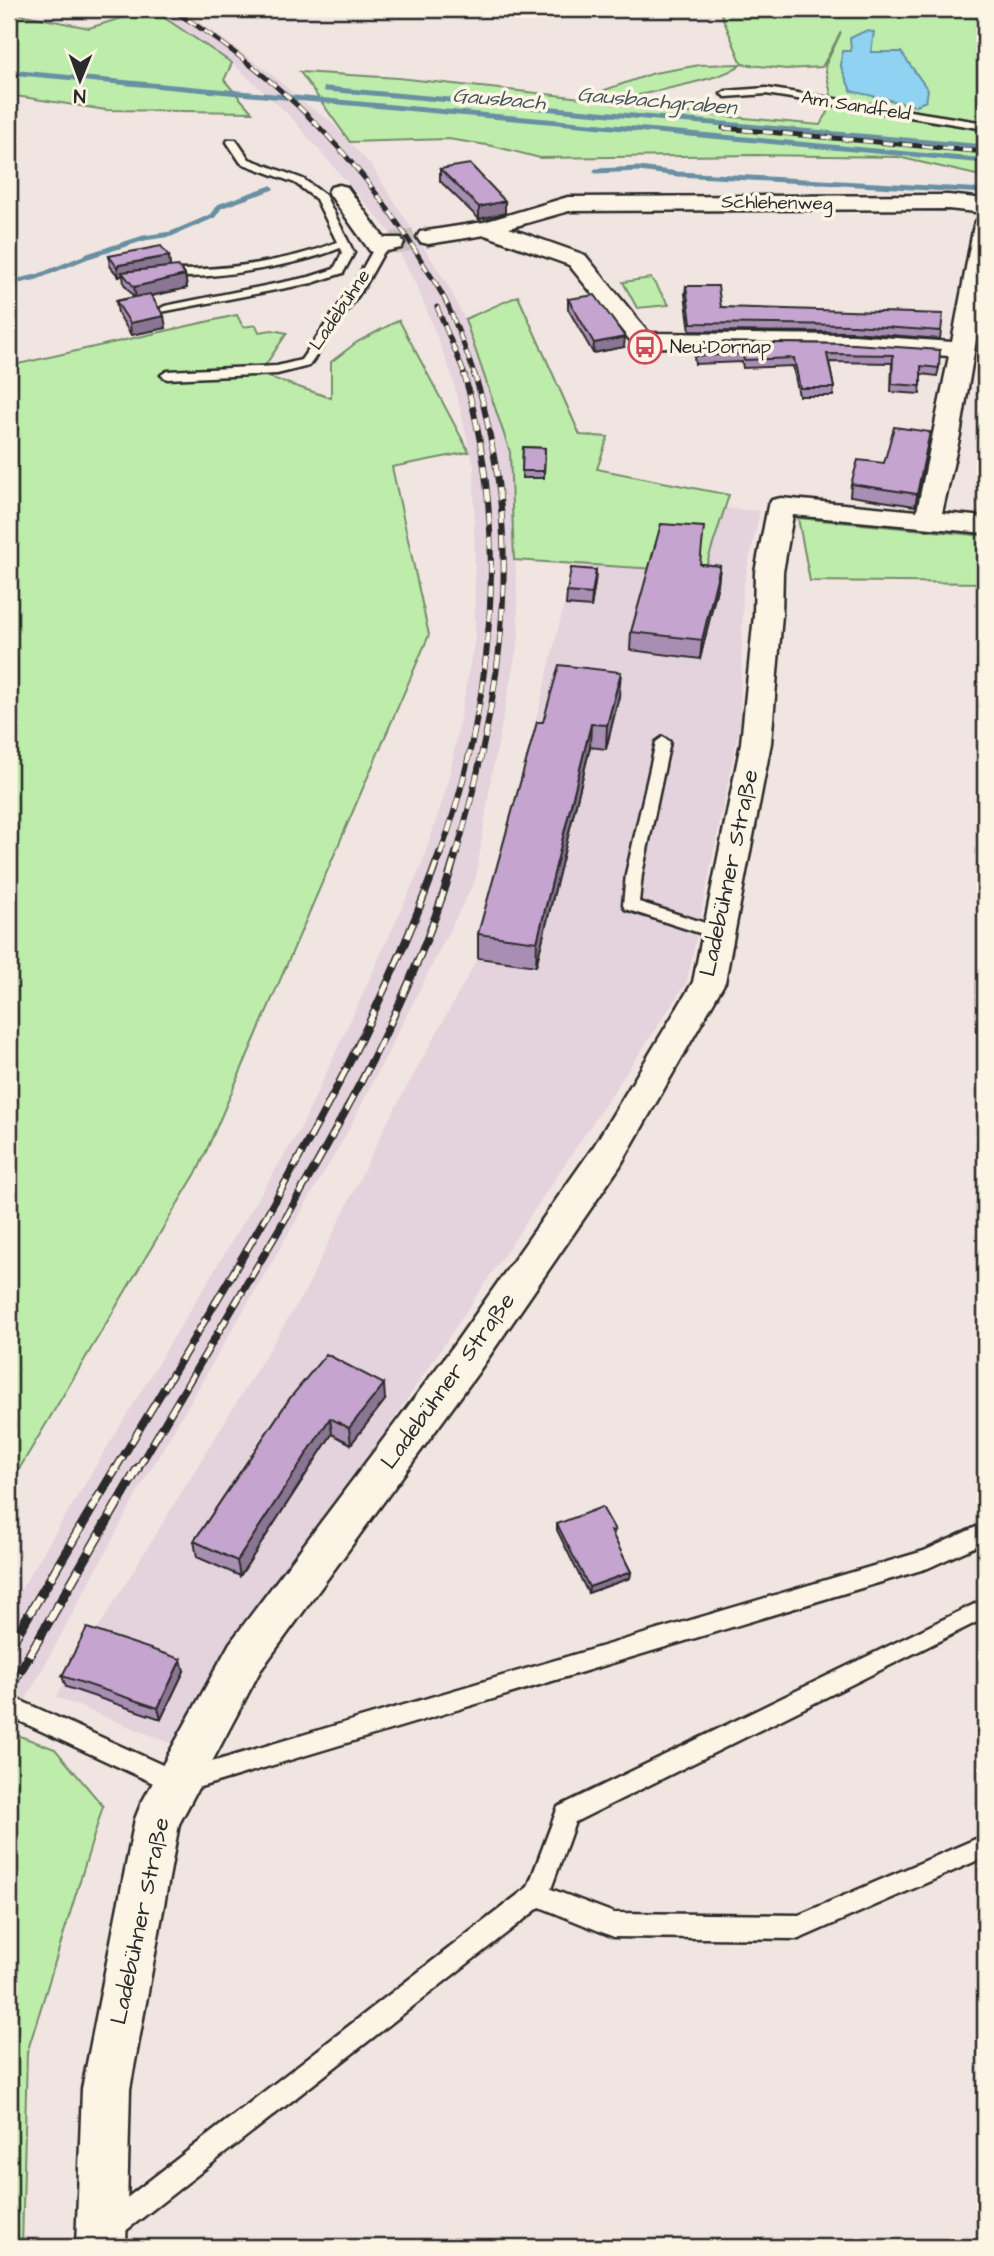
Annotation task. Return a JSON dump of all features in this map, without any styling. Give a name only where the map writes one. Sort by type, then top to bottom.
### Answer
[{"type":"street","name":"Ladebühne","points":[[330,195],[385,245]]},
{"type":"street","name":"Schlehenweg","points":[[487,228],[568,204],[687,202],[881,205],[948,202],[985,206]]},
{"type":"street","points":[[985,225],[947,435],[928,519],[985,525]]},
{"type":"street","points":[[428,237],[487,228],[577,260],[642,340],[853,342],[961,350]]},
{"type":"street","name":"Ladebühner Straße","points":[[101,2240],[106,2089],[157,1819],[245,1657],[463,1363],[607,1156],[709,982],[757,743],[769,572],[781,506],[928,519]]},
{"type":"lane","name":"Am Sandfeld","points":[[726,94],[766,91],[985,126]]},
{"type":"lane","name":"Ladebühne","points":[[165,310],[312,280],[339,271],[348,253],[330,195],[245,161],[232,142]]},
{"type":"lane","name":"Ladebühne","points":[[147,276],[168,272],[204,274],[317,254],[343,243]]},
{"type":"lane","name":"Ladebühne","points":[[167,375],[277,370],[305,363],[360,284],[379,250],[385,245]]},
{"type":"lane","points":[[663,742],[634,874],[631,905],[718,933]]},
{"type":"lane","points":[[19,1710],[177,1783],[928,1559],[985,1532]]},
{"type":"lane","points":[[101,2240],[537,1895],[566,1815],[985,1608]]},
{"type":"lane","points":[[537,1895],[614,1925],[799,1927],[985,1846]]},
{"type":"shaded area","points":[[151,9],[180,9],[273,75],[302,102],[329,120],[370,164],[449,287],[478,348],[510,452],[519,637],[491,778],[476,878],[347,1133],[144,1481],[9,1731],[9,1609],[302,1126],[420,869],[448,784],[475,637],[474,467],[452,375],[419,291],[389,231],[289,115],[232,63]]},
{"type":"shaded area","points":[[724,508],[760,511],[743,588],[740,724],[687,982],[175,1745],[56,1697],[305,1291],[388,1121],[478,958],[574,564],[704,572]]},
{"type":"green space","points":[[127,9],[151,9],[232,63],[224,80],[252,112],[106,110],[9,95],[9,12],[89,28],[135,14]]},
{"type":"green space","points":[[719,9],[842,9],[842,12],[843,9],[876,9],[875,12],[878,9],[984,9],[985,177],[898,157],[754,155],[540,158],[493,146],[448,139],[350,142],[300,72],[398,78],[582,98],[654,73],[700,65],[741,64],[717,76],[611,103],[820,125],[833,104],[825,66],[841,32],[822,67],[786,69],[742,64]]},
{"type":"green space","points":[[651,278],[669,305],[637,308],[623,282]]},
{"type":"green space","points":[[518,296],[580,435],[608,437],[597,469],[729,495],[704,572],[514,560],[510,452],[465,319]]},
{"type":"green space","points":[[237,315],[243,327],[256,325],[259,332],[272,330],[287,333],[264,367],[248,370],[331,398],[331,362],[357,342],[399,320],[469,452],[392,467],[429,635],[199,1168],[9,1486],[9,366]]},
{"type":"green space","points":[[798,518],[985,536],[985,583],[810,581]]},
{"type":"green space","points":[[9,1732],[55,1749],[103,1806],[27,2053],[22,2247],[9,2247]]},
{"type":"water","points":[[865,31],[874,32],[871,52],[901,52],[928,90],[926,101],[915,106],[851,91],[841,67],[842,51],[851,51],[850,38]]},
{"type":"building","points":[[470,164],[505,201],[479,207],[440,169]]},
{"type":"building","points":[[161,246],[169,256],[117,267],[109,256]]},
{"type":"building","points":[[178,266],[185,275],[134,287],[122,272]]},
{"type":"building","points":[[686,286],[718,286],[721,307],[943,314],[941,331],[854,325],[691,323]]},
{"type":"building","points":[[150,294],[164,316],[130,323],[116,301]]},
{"type":"building","points":[[595,295],[625,337],[594,343],[568,299]]},
{"type":"building","points":[[693,342],[854,344],[940,350],[939,368],[921,366],[921,386],[892,384],[893,355],[827,354],[834,388],[800,388],[794,358],[744,360],[742,354],[695,356]]},
{"type":"building","points":[[894,427],[930,432],[917,494],[851,484],[858,460],[884,463]]},
{"type":"building","points":[[523,447],[545,448],[544,471],[522,471]]},
{"type":"building","points":[[661,524],[704,527],[700,564],[720,566],[702,640],[631,632]]},
{"type":"building","points":[[571,568],[596,570],[592,594],[567,592]]},
{"type":"building","points":[[559,665],[621,672],[607,725],[591,724],[537,942],[478,934],[537,722],[543,722]]},
{"type":"building","points":[[326,1354],[384,1384],[349,1428],[330,1418],[237,1561],[194,1541],[290,1398]]},
{"type":"building","points":[[602,1507],[615,1530],[611,1531],[631,1572],[589,1587],[557,1524]]},
{"type":"building","points":[[87,1628],[181,1659],[158,1708],[62,1676]]},
{"type":"waterway","name":"Gausbach","points":[[9,72],[985,161]]},
{"type":"waterway","name":"Gausbachgraben","points":[[326,89],[985,147]]},
{"type":"waterway","points":[[596,171],[639,169],[678,174],[985,191]]},
{"type":"waterway","points":[[9,283],[37,277],[88,256],[144,238],[171,234],[213,216],[220,206],[271,188]]},
{"type":"tunnel","points":[[393,243],[428,237]]},
{"type":"railway","points":[[171,9],[245,60],[311,119],[342,151],[397,222],[442,294],[475,375]]},
{"type":"railway","points":[[723,128],[985,152]]},
{"type":"railway","points":[[437,307],[465,375]]},
{"type":"railway","points":[[440,855],[473,737],[490,616],[491,555],[487,494],[478,433],[464,374]]},
{"type":"railway","points":[[456,855],[482,754],[499,652],[503,601],[504,550],[500,498],[492,446],[474,374]]},
{"type":"railway","points":[[115,1470],[250,1245],[334,1092],[409,934],[440,853]]},
{"type":"railway","points":[[137,1470],[291,1209],[362,1080],[424,946],[456,853]]},
{"type":"railway","points":[[9,1648],[116,1468]]},
{"type":"railway","points":[[9,1690],[138,1468]]},
{"type":"place","name":"Neu-Dornap","points":[[645,347]]}]
